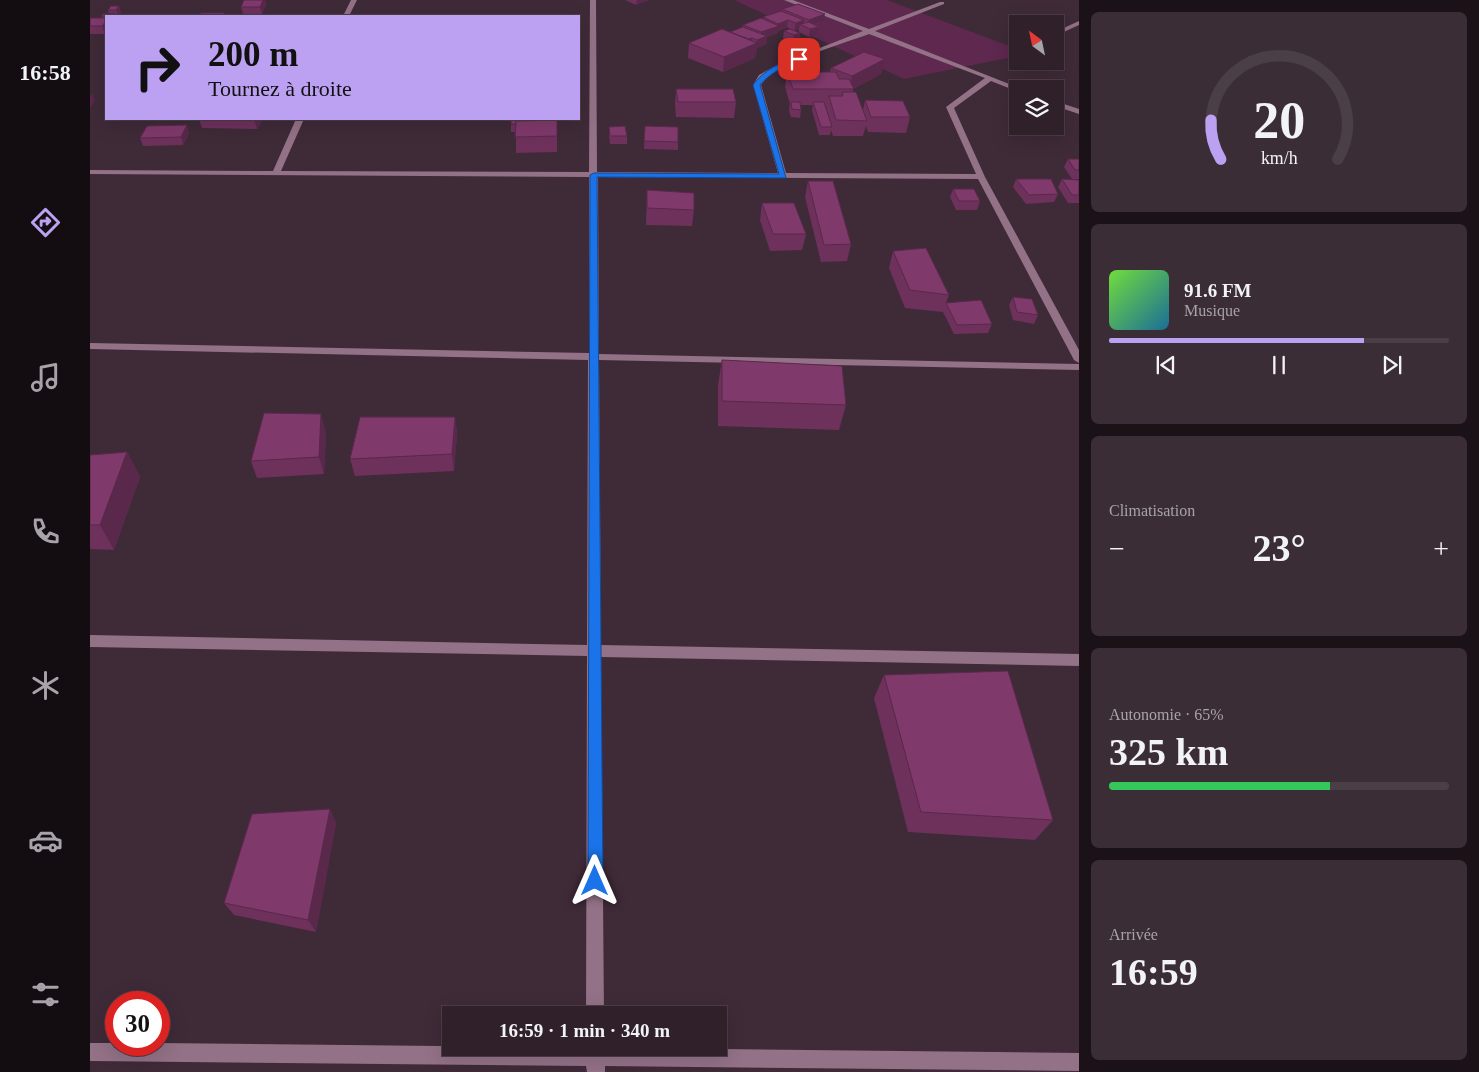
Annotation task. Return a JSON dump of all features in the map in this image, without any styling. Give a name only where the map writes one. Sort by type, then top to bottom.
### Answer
[{"type":"street","points":[[346,15],[354,0]]},
{"type":"street","points":[[593,0],[595,1006]]},
{"type":"street","points":[[787,0],[1009,85]]},
{"type":"street","points":[[783,176],[757,85],[762,77],[781,65],[942,3]]},
{"type":"street","points":[[1064,30],[1079,23]]},
{"type":"street","points":[[990,78],[950,107],[981,177],[1079,360]]},
{"type":"street","points":[[1064,106],[1079,112]]},
{"type":"street","points":[[276,173],[300,120]]},
{"type":"street","points":[[90,172],[981,177]]},
{"type":"street","points":[[90,346],[1079,367]]},
{"type":"street","points":[[90,641],[1079,660]]},
{"type":"street","points":[[90,1052],[595,1059],[1079,1062]]},
{"type":"shaded area","points":[[734,0],[887,0],[1009,46],[1009,58],[904,79]]},
{"type":"building","points":[[244,0],[263,0],[260,7],[241,7]]},
{"type":"building","points":[[798,4],[825,14],[809,20],[782,9]]},
{"type":"building","points":[[111,6],[119,6],[116,10],[108,10]]},
{"type":"building","points":[[781,11],[804,20],[796,23],[788,20],[778,24],[763,17]]},
{"type":"building","points":[[115,13],[114,15],[101,16],[103,14]]},
{"type":"building","points":[[201,13],[225,13],[224,15],[200,15]]},
{"type":"building","points":[[90,18],[105,18],[102,26],[90,26]]},
{"type":"building","points":[[761,18],[779,26],[761,32],[743,25]]},
{"type":"building","points":[[809,22],[819,27],[810,29],[800,24]]},
{"type":"building","points":[[743,27],[767,36],[757,40],[730,32]]},
{"type":"building","points":[[722,29],[757,43],[724,57],[689,43]]},
{"type":"building","points":[[790,29],[800,33],[794,35],[784,31]]},
{"type":"building","points":[[864,52],[885,59],[852,76],[831,68]]},
{"type":"building","points":[[787,72],[836,72],[839,79],[849,79],[854,89],[793,89]]},
{"type":"building","points":[[676,89],[733,89],[736,102],[678,102]]},
{"type":"building","points":[[842,92],[856,92],[867,121],[836,120],[829,96],[843,96]]},
{"type":"building","points":[[865,100],[903,101],[910,117],[871,117]]},
{"type":"building","points":[[791,102],[800,102],[801,110],[792,109]]},
{"type":"building","points":[[813,102],[824,102],[832,127],[821,127]]},
{"type":"building","points":[[511,120],[523,120],[516,121],[516,124],[511,124]]},
{"type":"building","points":[[557,120],[557,136],[515,137],[516,121]]},
{"type":"building","points":[[187,125],[181,137],[140,138],[147,126]]},
{"type":"building","points":[[625,126],[627,136],[610,136],[609,127]]},
{"type":"building","points":[[645,126],[678,127],[678,142],[644,141]]},
{"type":"building","points":[[1068,159],[1079,159],[1079,170],[1075,170]]},
{"type":"building","points":[[1016,179],[1051,179],[1058,194],[1029,195]]},
{"type":"building","points":[[1062,179],[1079,180],[1079,195],[1072,195]]},
{"type":"building","points":[[808,181],[833,181],[851,244],[824,245]]},
{"type":"building","points":[[953,189],[974,189],[980,201],[959,201]]},
{"type":"building","points":[[647,190],[694,193],[694,210],[647,208]]},
{"type":"building","points":[[762,203],[794,203],[806,234],[773,234]]},
{"type":"building","points":[[926,248],[949,295],[910,290],[893,251]]},
{"type":"building","points":[[1013,297],[1032,299],[1038,315],[1017,312]]},
{"type":"building","points":[[981,300],[992,324],[957,325],[946,303]]},
{"type":"building","points":[[722,360],[842,366],[846,405],[722,401]]},
{"type":"building","points":[[264,413],[321,414],[319,457],[251,461]]},
{"type":"building","points":[[360,417],[455,417],[452,454],[350,459]]},
{"type":"building","points":[[127,452],[100,525],[90,525],[90,455]]},
{"type":"building","points":[[1008,671],[1053,820],[921,812],[884,675]]},
{"type":"building","points":[[330,809],[308,920],[224,903],[252,814]]},
{"type":"route","points":[[595,881],[594,175],[783,176],[757,85],[762,77],[781,65],[799,59]]}]
